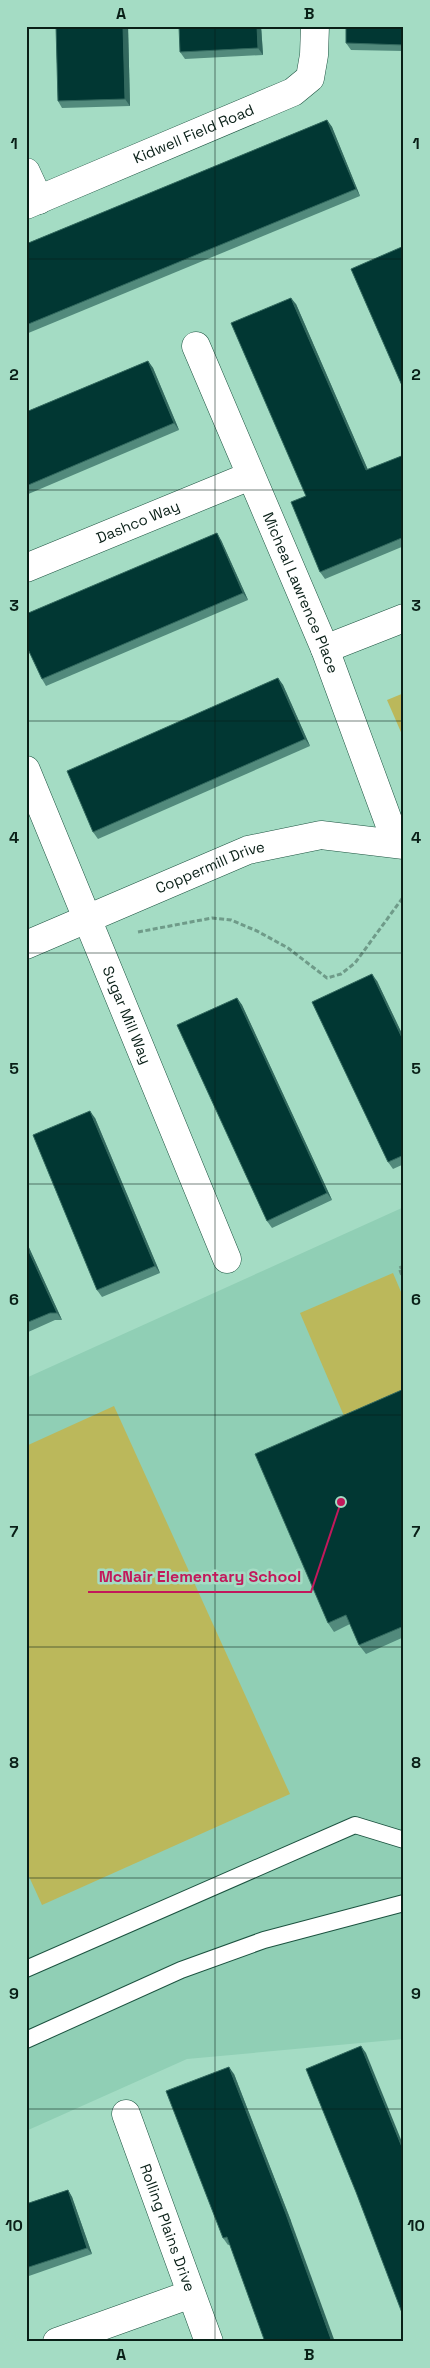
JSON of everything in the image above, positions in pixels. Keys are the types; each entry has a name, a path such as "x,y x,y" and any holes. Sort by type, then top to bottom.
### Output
{"street":[{"name":"Kidwell Field Road","path":"32,203 293,92 310,78 314,55 315,26"},
{"path":"26,172 32,203"},
{"name":"Micheal Lawrence Place","path":"196,346 325,649 400,844"},
{"name":"Dashco Way","path":"26,568 250,476"},
{"path":"325,649 404,618"},
{"name":"Sugar Mill Way","path":"26,770 227,1259"},
{"name":"Coppermill Drive","path":"26,945 248,850 321,835 400,844"},
{"name":"Rolling Plains Drive","path":"126,2114 209,2342"},
{"path":"57,2342 191,2294"}],"lane":[{"path":"26,1969 355,1825 404,1840"},
{"path":"26,2040 181,1970 264,1940 404,1903"}],"path":[{"path":"98,947 122,935 212,918 231,920 257,931 288,948 327,978 341,974 355,963 404,896"},
{"path":"404,1266 398,1268 404,1280"}],"shaded area":[{"path":"404,693 404,739 387,700"},
{"path":"404,1207 404,2039 187,2059 26,2131 26,1378"},
{"path":"393,1273 404,1299 404,1391 344,1416 300,1313"},
{"path":"114,1406 290,1794 42,1905 26,1870 26,1446"}],"building":[{"path":"56,26 123,26 125,99 58,101"},
{"path":"179,26 257,26 258,48 180,52"},
{"path":"346,26 404,26 404,45 346,43"},
{"path":"327,120 356,189 26,325 26,244"},
{"path":"404,246 404,390 351,269"},
{"path":"291,298 366,470 404,455 404,537 320,572 291,502 306,496 231,323"},
{"path":"148,361 174,423 26,486 26,412"},
{"path":"217,533 243,593 42,679 26,645 26,614"},
{"path":"278,678 305,739 93,832 67,771"},
{"path":"372,974 404,1042 404,1155 388,1162 312,1002"},
{"path":"237,998 327,1193 267,1221 177,1025"},
{"path":"90,1111 155,1266 97,1290 33,1135"},
{"path":"26,1245 57,1313 50,1313 26,1323"},
{"path":"404,1389 404,1626 359,1645 346,1615 328,1623 255,1454"},
{"path":"361,2046 404,2152 404,2318 306,2069"},
{"path":"229,2067 286,2214 332,2342 265,2342 227,2237 223,2238 166,2091"},
{"path":"68,2190 87,2248 26,2268 26,2204"}],"place":[{"name":"McNair Elementary School","path":"341,1502"}]}
